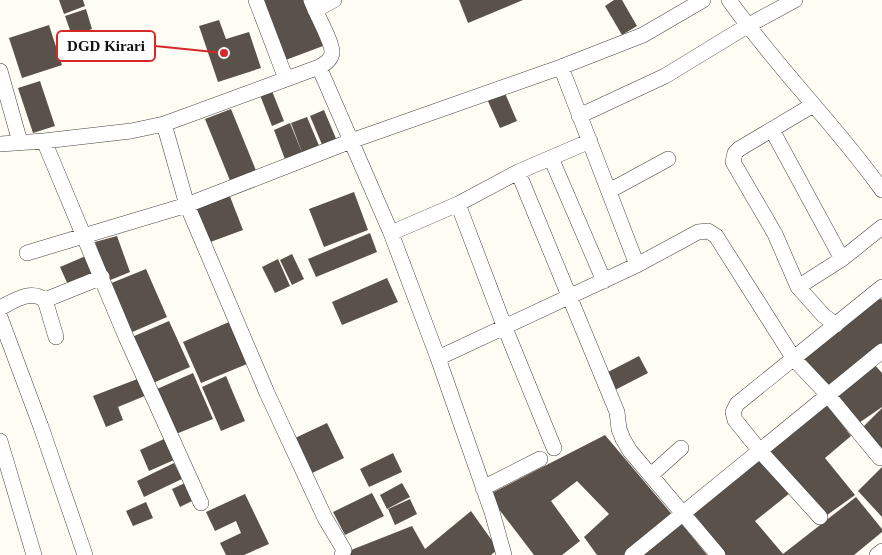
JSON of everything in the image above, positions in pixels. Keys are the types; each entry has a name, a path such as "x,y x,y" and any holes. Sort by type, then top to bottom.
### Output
{"street":[{"path":"256,0 286,79"},
{"path":"0,144 131,131 164,124 326,64 332,55 332,47 313,5 334,0"},
{"path":"27,253 187,205 351,141 561,66 643,35 703,0"},
{"path":"729,0 747,26 863,162 882,190"},
{"path":"579,116 666,76 747,26 795,0"},
{"path":"561,66 637,265"},
{"path":"319,67 391,233 438,358 504,555"},
{"path":"0,70 20,142"},
{"path":"813,105 739,149 735,152 732,162 775,234 798,287 823,316 836,325"},
{"path":"164,124 187,205 267,393 325,518 344,550 342,555"},
{"path":"772,130 842,259"},
{"path":"44,141 126,337 201,503"},
{"path":"391,233 458,204 518,172 590,141"},
{"path":"551,158 604,281"},
{"path":"609,191 668,159"},
{"path":"518,172 617,412 623,439 630,451 718,555"},
{"path":"458,204 505,328 554,448"},
{"path":"798,287 842,259 882,227"},
{"path":"438,358 604,281 698,232 708,231 716,236 794,359 828,395 880,458"},
{"path":"0,308 22,296 32,294 45,300 102,277"},
{"path":"820,517 760,451 735,420 733,412 737,404 882,287"},
{"path":"45,300 56,337"},
{"path":"0,317 85,555"},
{"path":"632,555 882,351"},
{"path":"0,441 34,555"},
{"path":"651,476 681,448"},
{"path":"483,488 540,459"},
{"path":"877,555 882,550"}],"building":[{"path":"59,0 83,0 85,6 64,14"},
{"path":"259,0 305,0 323,46 283,61"},
{"path":"459,0 523,0 468,23"},
{"path":"614,0 622,0 637,26 622,35 605,6"},
{"path":"86,9 92,29 72,36 65,16"},
{"path":"219,20 226,39 249,32 261,68 218,82 199,26"},
{"path":"49,25 62,65 22,78 9,38"},
{"path":"40,81 55,126 33,133 18,88"},
{"path":"272,91 284,121 272,126 260,95"},
{"path":"504,91 517,121 500,128 487,99"},
{"path":"231,109 257,173 231,183 205,119"},
{"path":"324,110 337,141 323,147 310,116"},
{"path":"307,117 320,148 303,155 291,123"},
{"path":"290,123 303,155 286,162 274,130"},
{"path":"354,192 368,230 324,247 309,209"},
{"path":"229,194 243,230 205,244 192,208"},
{"path":"370,233 377,252 316,277 308,259"},
{"path":"117,236 130,272 108,281 95,242"},
{"path":"292,254 304,279 292,285 280,260"},
{"path":"88,255 96,275 69,287 60,267"},
{"path":"278,259 290,286 275,293 262,267"},
{"path":"146,269 167,317 130,333 109,284"},
{"path":"387,278 398,302 342,325 332,302"},
{"path":"878,296 882,300 882,344 829,390 802,359"},
{"path":"169,321 190,367 153,383 132,337"},
{"path":"229,322 247,364 201,383 183,342"},
{"path":"639,356 648,373 615,390 606,373"},
{"path":"873,363 882,373 882,407 856,425 831,397"},
{"path":"193,373 213,419 176,434 157,389"},
{"path":"226,376 245,421 221,431 202,387"},
{"path":"140,378 147,395 118,407 123,420 106,427 93,396"},
{"path":"825,402 851,436 825,458 855,495 823,518 764,452"},
{"path":"882,408 882,457 861,429"},
{"path":"327,423 344,458 310,474 293,439"},
{"path":"605,435 675,518 630,555 597,555 584,537 609,514 577,481 551,501 580,541 562,555 534,555 488,495"},
{"path":"164,439 174,460 149,471 140,450"},
{"path":"393,453 402,472 369,487 360,469"},
{"path":"757,456 790,493 755,521 783,554 856,497 882,529 882,532 854,555 722,555 687,515"},
{"path":"174,463 182,479 144,497 137,481"},
{"path":"882,467 882,517 858,491"},
{"path":"185,483 194,500 180,507 172,489"},
{"path":"402,483 410,497 387,509 380,495"},
{"path":"372,493 384,516 345,535 333,512"},
{"path":"245,494 269,544 244,555 226,555 220,543 241,533 236,521 215,531 206,512"},
{"path":"410,499 417,514 395,525 388,509"},
{"path":"146,502 153,518 133,526 126,511"},
{"path":"471,511 498,549 491,555 346,555 346,552 412,526 425,549"},
{"path":"681,523 707,555 642,555"}],"place":[{"name":"DGD Kirari","path":"224,53"}]}
